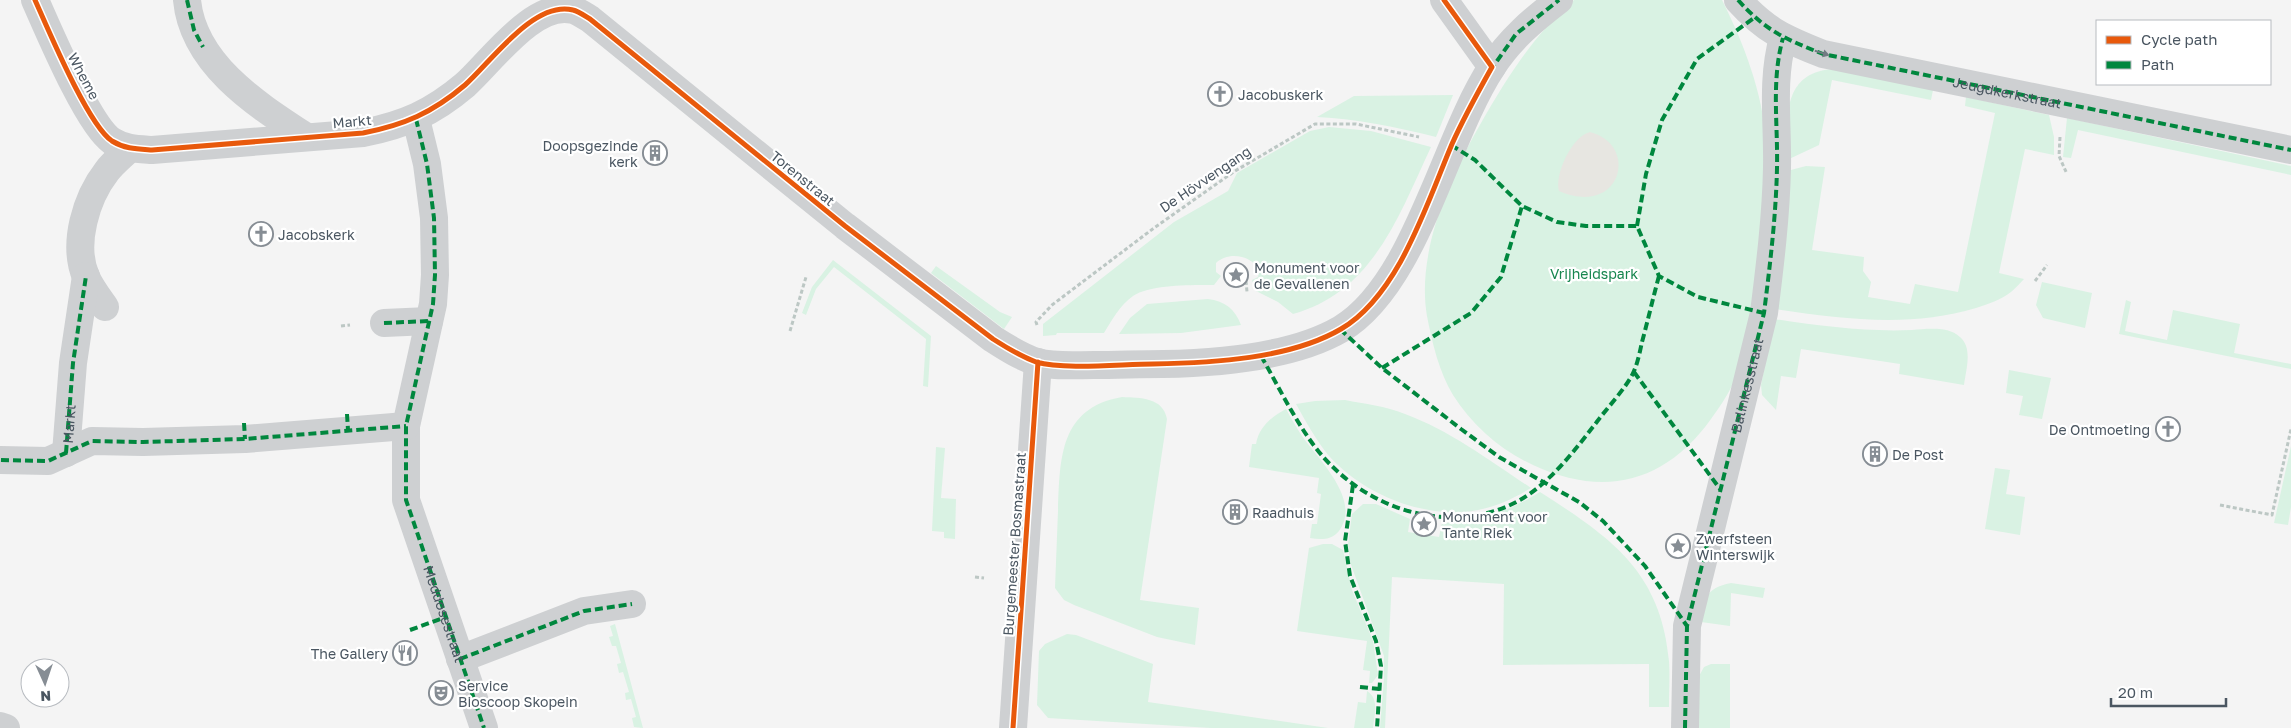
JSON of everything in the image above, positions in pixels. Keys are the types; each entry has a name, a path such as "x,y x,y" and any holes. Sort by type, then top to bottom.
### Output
{"street":[{"name":"Wheme","path":"35,0 63,61 95,122 110,140 129,149"},
{"path":"187,0 194,30 203,47 224,73 249,98 305,136"},
{"path":"1444,0 1492,67"},
{"name":"Torenstraat","path":"557,5 573,10 590,19 845,226 993,339 1016,354 1038,362 1064,365 1217,361 1261,356 1307,343 1340,329 1360,316 1381,291 1404,255 1451,145 1492,67 1516,34 1559,0"},
{"name":"Jeugdkerkstraat","path":"1738,0 1754,18 1783,38 1823,54 2291,150"},
{"name":"Markt","path":"105,307 86,276 82,260 82,237 85,215 92,193 107,171 129,149 152,150 305,136 363,133 393,128 416,119 464,86 521,28 557,5"},
{"name":"Balinkesstraat","path":"1685,728 1686,626 1748,384 1764,313 1770,263 1777,168 1775,79 1783,38"},
{"path":"406,426 433,304 435,275 434,218 427,164 416,119"},
{"name":"Markt","path":"66,453 73,363 86,276"},
{"path":"384,323 429,321"},
{"name":"Burgemeester Bosmastraat","path":"1013,728 1038,362"},
{"name":"Markt","path":"0,465 48,461 92,441 347,422 406,426"},
{"name":"Meddosestraat","path":"406,426 406,500 484,728"},
{"path":"460,658 584,611 632,604"},
{"path":"0,726 6,728"}],"path":[{"path":"2035,281 2047,265"},
{"path":"790,331 806,278"},
{"path":"1246,281 1247,292"},
{"path":"2220,505 2272,515 2291,429"},
{"path":"975,577 984,578"}],"green space":[{"name":"Vrijheidspark","path":"1574,0 1722,0 1745,51 1757,87 1766,142 1763,246 1759,283 1733,384 1711,419 1693,441 1674,458 1653,470 1631,478 1608,482 1584,481 1559,475 1533,465 1509,452 1478,426 1453,395 1444,377 1431,336 1425,292 1426,266 1438,216 1447,191 1469,144 1522,57 1546,28"},
{"path":"1832,69 1933,90 1931,100 1832,80 1819,145 1787,160 1788,115 1790,101 1795,89 1803,80 1815,73"},
{"path":"1453,95 1436,137 1376,124 1317,117 1354,96"},
{"path":"1966,97 2049,115 2054,137 2054,155 2025,149 1999,273 2024,279 2011,292 1994,302 1951,314 1926,318 1876,320 1825,316 1775,309 1787,171 1806,166 1825,167 1812,250 1864,257 1863,271 1871,282 1868,297 1910,304 1915,284 1958,292 1995,113 1965,106"},
{"path":"2067,118 2291,166 2291,175 2078,130 2071,158 2063,157"},
{"path":"1329,127 1371,131 1431,147 1407,199 1380,248 1344,288 1321,303 1293,314 1278,302 1256,291 1252,280 1258,277 1259,270 1256,265 1245,258 1233,256 1221,259 1216,263 1216,272 1221,276 1214,285 1161,287 1133,296 1124,304 1104,333 1057,333 1056,335 1043,336 1043,324 1174,222 1228,191 1237,173 1310,131"},
{"path":"833,260 931,336 928,387 923,386 926,339 834,267 816,289 806,315 802,313 812,287"},
{"path":"936,266 1000,312 1012,317 1004,329 931,273"},
{"path":"2042,282 2092,293 2085,328 2043,318 2036,305"},
{"path":"1208,299 1229,307 1236,314 1241,325 1181,333 1119,334 1130,318 1147,304"},
{"path":"2126,300 2131,302 2125,331 2167,340 2173,310 2240,324 2234,353 2291,364 2291,369 2119,334"},
{"path":"1774,319 1860,329 1937,329 1950,331 1960,337 1968,353 1964,385 1899,374 1900,364 1801,349 1796,378 1781,376 1776,410 1762,395 1761,385"},
{"path":"2009,370 2051,378 2042,419 2019,415 2023,396 2006,393"},
{"path":"1122,397 1150,400 1161,406 1167,419 1140,600 1199,608 1195,645 1157,637 1074,605 1064,600 1055,588 1060,473 1067,439 1075,424 1086,412 1101,403"},
{"path":"1345,400 1390,409 1422,421 1470,447 1531,488 1492,506 1478,510 1458,512 1417,508 1378,493 1343,470 1329,456 1315,437 1296,404"},
{"path":"1286,409 1302,436 1327,468 1342,493 1345,519 1339,531 1330,538 1310,538 1312,524 1317,524 1321,494 1317,493 1319,478 1249,467 1252,444 1256,444 1260,432 1266,423"},
{"path":"2291,446 2291,507 2288,525 2274,523"},
{"path":"936,447 945,448 941,498 956,499 955,539 944,538 944,532 932,531"},
{"path":"1995,468 2010,470 2006,494 2025,497 2020,535 1985,529"},
{"path":"1540,492 1589,525 1609,542 1628,560 1643,580 1655,603 1664,630 1669,661 1669,707 1649,707 1649,664 1503,665 1504,584 1392,577 1385,728 1380,728 1384,656 1350,562 1348,544 1352,514 1363,504 1376,504 1410,519 1408,532 1439,537 1442,523 1469,521 1493,515 1517,505"},
{"path":"1323,544 1332,544 1343,550 1352,590 1373,641 1378,675 1372,683 1369,683 1370,671 1363,670 1367,641 1297,631 1309,548"},
{"path":"1731,583 1765,588 1763,598 1731,593 1730,626 1701,622 1707,596 1716,588"},
{"path":"615,624 643,728 634,727 632,718 636,717 631,699 626,700 625,693 629,692 623,672 619,673 617,664 621,663 616,646 612,646 609,637 613,636 610,626"},
{"path":"1067,634 1076,635 1153,664 1148,702 1328,728 1211,728 1048,718 1037,705 1039,651 1045,644"},
{"path":"1711,664 1730,664 1730,728 1698,728 1698,678 1704,667"},
{"path":"1367,691 1374,698 1375,703 1373,728 1354,728 1358,702 1366,703"}],"sand":[{"path":"1590,132 1606,139 1615,150 1619,164 1616,177 1609,188 1597,195 1580,197 1559,191 1559,176 1566,157 1577,141 1583,135"}],"marked path":[{"path":"187,0 194,30 203,47"},
{"path":"1490,71 1516,34 1559,0"},
{"path":"1738,0 1767,27 1798,44 1823,54 2291,150"},
{"path":"1637,226 1646,174 1662,120 1697,59 1754,18"},
{"path":"1685,728 1687,626 1764,313 1777,168 1777,70 1783,38"},
{"path":"416,119 427,164 434,218 435,275 433,304 406,426 406,500 484,728"},
{"path":"1451,145 1475,160 1522,206 1557,222 1586,226 1637,226 1659,276 1698,297 1764,313"},
{"path":"1382,368 1471,313 1501,277 1522,206"},
{"path":"66,453 73,363 86,276"},
{"path":"1261,356 1294,416 1313,445 1335,469 1354,485 1376,498 1399,508 1423,514 1448,517 1473,516 1497,510 1520,500 1542,485 1571,455 1622,390 1637,364 1659,276"},
{"path":"384,323 429,321"},
{"path":"1340,329 1382,368 1499,457 1579,502 1603,521 1645,566 1687,626"},
{"path":"1634,372 1720,489"},
{"path":"347,414 348,430"},
{"path":"244,423 245,439"},
{"path":"1,460 48,461 92,441 143,442 245,439 406,426"},
{"path":"1353,485 1345,541 1350,576 1376,641 1381,666 1377,728"},
{"path":"460,659 584,611 632,604"},
{"path":"410,630 446,617"},
{"path":"1360,687 1380,689"}],"cycle path":[{"path":"35,0 69,75 102,132 112,141 122,146 152,150 363,133 405,122 453,95 476,75 514,35 529,23 543,14 558,9 573,10 590,19 845,226 993,339 1014,352 1036,362 1062,366 1200,362 1274,353 1321,339 1341,329 1361,314 1379,294 1409,246 1452,144 1492,67 1444,0"},
{"path":"1013,728 1038,362"}],"place":[{"name":"Jacobuskerk","path":"1220,94"},
{"name":"Doopsgezinde kerk","path":"655,153"},
{"name":"Jacobskerk","path":"261,234"},
{"name":"Monument voor de Gevallenen","path":"1236,275"},
{"name":"De Ontmoeting","path":"2168,429"},
{"name":"De Post","path":"1875,454"},
{"name":"Raadhuis","path":"1235,512"},
{"name":"Monument voor Tante Riek","path":"1424,524"},
{"name":"Zwerfsteen Winterswijk","path":"1678,546"},
{"name":"The Gallery","path":"405,653"},
{"name":"Service Bioscoop Skopein","path":"441,693"}]}
